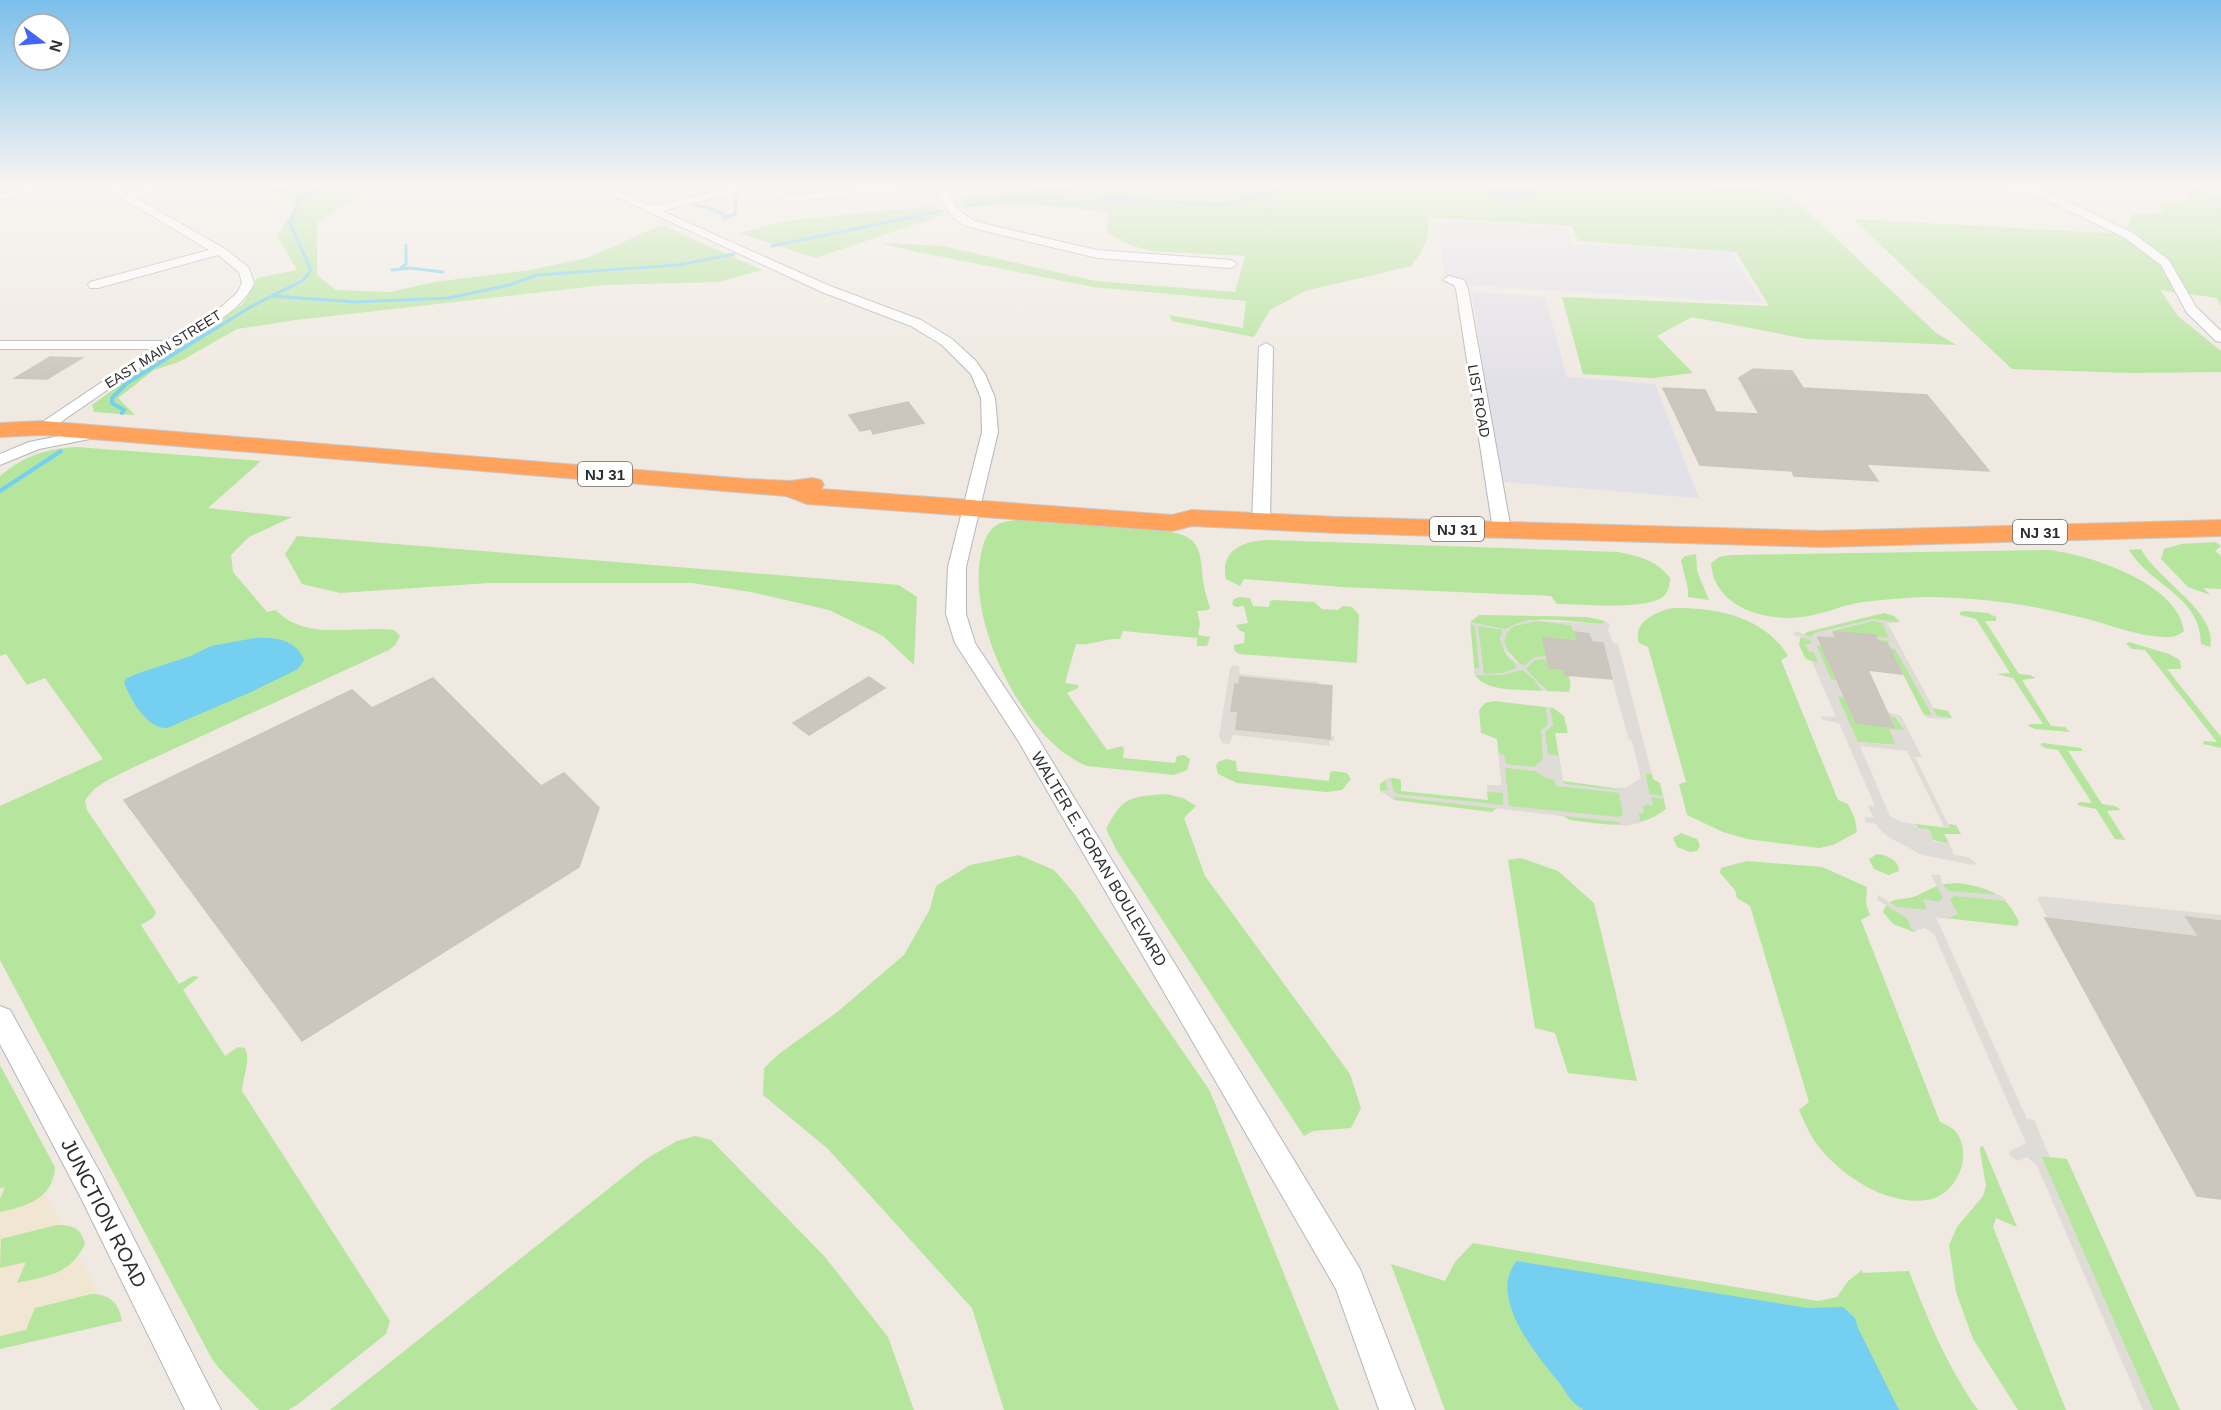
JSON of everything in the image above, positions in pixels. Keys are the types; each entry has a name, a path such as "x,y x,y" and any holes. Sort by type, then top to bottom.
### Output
{"highway":[{"name":"NJ 31","path":"0,420 21,421 43,428"},
{"name":"NJ 31","path":"0,430 43,428 101,432 791,489 807,496 972,503 1172,523 1192,518 1821,539 2221,528"}],"street":[{"path":"94,285 215,251"},
{"name":"EAST MAIN STREET","path":"43,428 166,345 226,310 243,295 249,279 245,271 219,251"},
{"name":"WALTER E. FORAN BOULEVARD","path":"745,251 826,289 900,317 947,342 970,363 984,386 990,404 990,432 957,567 956,614 965,643 1028,740 1349,1280 1397,1410"},
{"path":"1083,251 1097,254 1231,264"},
{"path":"2151,251 2171,268 2188,305 2221,338"},
{"name":"LIST ROAD","path":"1449,280 1460,283 1462,289 1502,530"},
{"path":"0,345 166,345"},
{"path":"1261,522 1266,347"},
{"path":"0,430 14,439 0,458"},
{"path":"0,458 35,445 101,432"},
{"name":"JUNCTION ROAD","path":"0,1018 91,1186 203,1410"}],"shaded area":[{"path":"1441,251 1731,252 1763,303 1446,284"},
{"path":"1472,292 1545,297 1567,377 1655,384 1699,498 1501,482"},
{"path":"1872,619 1900,622 1887,623 1937,716 1952,719 1928,718 1924,715 1932,715 1895,649 1889,648 1887,643 1891,641 1876,639 1875,637 1889,638 1882,623 1874,621 1833,631 1836,638 1819,637 1822,646 1817,646 1831,679 1837,680 1844,697 1838,697 1858,742 1896,745 1889,729 1904,730 1898,718 1890,716 1888,712 1901,716 1922,757 1915,757 1950,828 1944,827 1907,751 1860,746 1890,816 1902,822 1916,824 1917,828 1929,829 1934,842 1949,843 1954,855 1969,857 1976,864 1922,855 1890,838 1876,824 1866,822 1864,817 1874,818 1868,806 1875,806 1839,723 1823,720 1821,716 1836,717 1812,662 1818,663 1814,652 1809,652 1805,644 1811,644 1810,640 1793,635 1796,631 1811,637 1814,633"},
{"path":"1528,620 1601,624 1605,621 1610,624 1608,630 1613,643 1618,644 1652,774 1645,774 1649,794 1664,796 1665,799 1651,797 1653,806 1647,804 1643,807 1644,813 1639,813 1640,823 1624,826 1618,822 1395,797 1394,800 1380,791 1388,790 1385,780 1391,778 1393,790 1398,794 1503,805 1503,793 1487,792 1487,785 1502,785 1498,753 1504,755 1506,764 1534,767 1543,759 1541,730 1548,725 1546,707 1550,708 1553,725 1545,732 1548,754 1559,756 1563,782 1618,790 1618,787 1625,788 1641,778 1612,679 1589,634 1575,632 1571,625 1540,621 1514,626 1507,632 1504,642 1511,657 1519,664 1525,665 1534,657 1547,656 1547,659 1535,660 1526,669 1547,691 1542,691 1534,679 1523,670 1501,675 1475,675 1475,673 1480,673 1475,672 1474,668 1479,668 1475,625 1470,625 1470,622 1505,629","holes":["1478,626 1503,630 1500,638 1502,645 1517,668 1502,673 1484,674","1505,768 1535,771 1555,781 1556,786 1619,793 1623,815 1618,817 1509,806"]},
{"path":"1233,665 1239,666 1240,674 1318,682 1318,685 1241,677 1239,685 1234,685 1231,710 1330,739 1331,735 1334,736 1334,741 1329,741 1330,746 1233,735 1229,744 1222,743 1219,736 1230,669"},
{"path":"1931,875 1940,875 1942,884 1949,891 2000,895 2007,901 1954,896 1950,900 1958,914 1949,918 1936,917 2027,1119 2034,1120 2050,1157 2041,1156 2153,1410 2143,1410 2037,1166 2027,1157 2018,1161 2009,1155 2010,1151 2026,1143 1934,934 1925,928 1915,931 1911,928 1907,918 1877,900 1878,895 1897,907 1927,910 1923,899 1939,902 1943,898"},
{"path":"2039,896 2221,915 2221,921 2187,918 2199,937 2048,919 2038,900"},
{"path":"0,1108 113,1322 0,1349"}],"green space":[{"path":"286,251 317,251 317,275 336,290 390,292 434,282 530,270 587,258 603,251 719,251 762,270 718,282 604,285 296,320 237,329 179,362 154,370 118,398 135,415 94,412 92,405 141,369 243,304 257,278 297,270"},
{"path":"793,251 837,251 815,258"},
{"path":"912,251 964,251 1095,281 1235,292 1245,256 1150,251 1421,251 1411,266 1305,291 1270,310 1254,337 1172,321 1169,315 1243,328 1246,301 1093,287"},
{"path":"1719,251 1849,251 1936,333 1957,345 1807,339 1692,317 1657,336 1693,373 1652,378 1583,374 1562,297 1769,306 1736,252"},
{"path":"1887,251 2221,251 2221,307 2217,298 2160,290 2178,316 2221,351 2221,372 2131,373 2012,369"},
{"path":"76,447 261,461 208,508 292,517 249,537 231,555 233,572 267,612 276,610 288,620 302,626 332,630 394,630 400,636 389,650 130,769 99,786 85,801 87,810 156,912 153,918 141,925 179,984 193,976 199,977 183,990 225,1056 238,1047 245,1048 247,1063 242,1091 390,1321 386,1334 288,1410 259,1410 212,1359 0,960 0,806 103,759 45,678 27,685 6,654 0,656 0,476 18,463 35,455"},
{"path":"1016,520 1163,531 1184,536 1196,545 1201,559 1204,587 1210,608 1197,611 1200,623 1198,635 1210,637 1207,646 1197,646 1197,638 1123,631 1120,639 1076,644 1065,683 1078,685 1078,688 1067,693 1107,750 1122,746 1123,758 1175,763 1177,756 1184,755 1190,759 1187,770 1174,775 1087,766 1063,752 1041,731 1021,705 1004,675 991,644 982,612 979,581 981,554 991,529 1001,523"},
{"path":"297,536 899,585 917,597 914,665 883,636 829,610 751,592 692,583 489,583 340,593 302,584 285,554"},
{"path":"1267,540 1618,552 1640,557 1653,563 1665,572 1670,581 1667,592 1652,602 1611,606 1557,604 1551,596 1342,587 1244,579 1240,586 1226,579 1226,561 1235,549 1250,542"},
{"path":"2215,542 2221,546 2215,551 2221,556 2221,589 2204,588 2210,595 2188,587 2161,559 2164,549 2181,544"},
{"path":"2141,549 2160,573 2196,609 2210,634 2210,647 2201,644 2199,628 2193,614 2184,603 2138,562 2129,550"},
{"path":"2049,550 2087,558 2130,574 2166,599 2178,614 2184,631 2172,637 2152,636 2026,606 1935,597 1863,602 1801,617 1772,617 1743,608 1731,600 1714,578 1711,563 1719,557 1731,555"},
{"path":"1696,554 1697,571 1709,600 1688,597 1681,560 1685,556"},
{"path":"1250,598 1253,606 1269,607 1270,601 1274,600 1314,602 1322,609 1338,610 1343,606 1352,607 1359,615 1357,663 1239,654 1234,650 1234,645 1244,643 1245,633 1236,625 1248,623 1244,606 1235,607 1232,604 1234,599"},
{"path":"1672,608 1705,609 1737,617 1766,631 1778,642 1788,656 1781,660 1838,800 1848,804 1855,819 1857,832 1833,845 1819,848 1747,839 1723,832 1687,815 1679,784 1686,782 1648,647 1639,643 1638,636 1639,629 1647,619"},
{"path":"1960,612 1988,613 1996,617 1996,621 1985,621 2019,674 2036,678 2022,680 2051,726 2065,727 2070,732 2035,729 2028,726 2043,724 2013,678 1997,674 2010,673 1976,619 1960,615"},
{"path":"1884,613 1894,616 1900,622 1887,623 1933,708 1948,711 1952,718 1924,715 1887,643 1878,642 1874,635 1833,632 1818,637 1855,723 1895,727 1890,716 1895,716 1905,731 1897,745 1858,742 1819,664 1806,659 1799,645 1800,638 1807,632"},
{"path":"1479,615 1587,617 1605,621 1602,624 1562,620 1531,621 1518,623 1507,629 1500,638 1505,652 1534,679 1542,691 1515,690 1488,685 1475,675 1470,622"},
{"path":"1540,621 1571,625 1578,641 1543,638 1549,668 1564,669 1570,680 1569,692 1547,691 1516,660 1503,639 1506,631 1517,624"},
{"path":"2129,642 2169,654 2180,660 2181,669 2167,669 2221,737 2221,748 2203,744 2204,741 2217,742 2145,650 2132,649 2126,644"},
{"path":"1494,701 1553,708 1564,716 1568,733 1555,733 1563,781 1649,793 1645,773 1652,774 1653,779 1660,783 1666,809 1644,821 1620,825 1570,820 1563,816 1497,808 1492,812 1394,800 1380,790 1382,782 1395,778 1401,780 1401,791 1488,800 1487,792 1502,785 1497,739 1481,733 1479,710 1485,703"},
{"path":"2043,743 2081,748 2083,751 2068,751 2102,804 2115,806 2121,810 2107,811 2125,840 2115,839 2096,809 2077,805 2079,802 2092,803 2058,750 2045,748 2040,745"},
{"path":"1226,759 1236,761 1237,771 1329,781 1330,772 1334,771 1347,773 1351,779 1342,790 1326,792 1237,783 1218,774 1216,766 1218,762"},
{"path":"1166,794 1183,798 1196,806 1184,818 1205,876 1350,1074 1361,1108 1351,1128 1313,1131 1304,1136 1117,851 1106,829 1117,810 1129,800"},
{"path":"1916,824 1949,828 1949,824 1956,825 1961,834 1944,834 1949,843 1939,841 1925,835"},
{"path":"1681,833 1697,839 1700,846 1697,851 1690,852 1677,847 1673,838"},
{"path":"1877,854 1892,859 1899,871 1889,875 1874,869 1869,859"},
{"path":"1019,855 1054,870 1074,893 1210,1091 1339,1410 1004,1410 972,1308 828,1149 763,1095 764,1068 780,1053 836,1013 904,955 930,909 936,886 970,865"},
{"path":"1521,858 1558,871 1594,903 1637,1081 1568,1073 1555,1033 1535,1028 1508,860"},
{"path":"1747,861 1822,867 1867,887 1866,904 1870,915 1861,920 1940,1122 1954,1130 1961,1142 1963,1152 1959,1174 1954,1183 1937,1197 1912,1201 1881,1194 1840,1168 1819,1147 1810,1134 1799,1110 1809,1102 1750,906 1737,898 1735,890 1720,873 1721,868"},
{"path":"1958,883 1987,890 2002,898 2014,912 2019,922 2017,926 1935,917 1914,932 1893,924 1883,912 1886,906 1893,901 1913,897 1941,885"},
{"path":"0,1065 55,1167 53,1178 44,1194 29,1204 0,1212 0,1199 5,1187 0,1188"},
{"path":"695,1136 711,1140 825,1257 888,1337 914,1410 330,1410 646,1159 677,1141"},
{"path":"1983,1146 2017,1227 1996,1218 1993,1227 2066,1410 2018,1410 1973,1339 1956,1292 1949,1245 1957,1227 1983,1196 1986,1186 1980,1147"},
{"path":"2041,1156 2067,1159 2180,1410 2153,1410"},
{"path":"57,1225 76,1228 85,1244 65,1268 48,1276 17,1283 26,1262 0,1268 1,1239"},
{"path":"1473,1243 1818,1301 1837,1297 1848,1281 1862,1270 1863,1273 1909,1271 1939,1342 1978,1410 1445,1410 1391,1264 1445,1281 1455,1262"},
{"path":"98,1294 113,1301 119,1309 122,1321 0,1349 0,1336 26,1330 35,1308"}],"water":[{"path":"255,638 284,641 296,648 304,660 298,669 167,728 153,724 140,712 124,682 127,678 139,673 191,656 211,646"},
{"path":"1517,1261 1807,1308 1843,1307 1855,1318 1899,1410 1584,1410 1570,1399 1537,1355 1518,1323 1508,1290 1509,1275"}],"building":[{"path":"50,357 82,358 47,379 15,378"},
{"path":"1753,369 1792,371 1803,388 1927,395 1989,471 1866,464 1878,481 1794,476 1792,471 1700,465 1663,388 1705,390 1716,412 1759,414 1739,378"},
{"path":"908,402 924,423 873,434 871,429 860,431 849,415"},
{"path":"1575,632 1589,634 1592,642 1603,643 1612,679 1565,675 1564,669 1549,668 1543,638 1578,641"},
{"path":"1833,632 1875,635 1878,642 1887,643 1902,674 1868,670 1894,727 1856,723 1818,637 1836,638"},
{"path":"869,677 885,688 809,735 793,723"},
{"path":"1240,677 1332,686 1330,739 1236,729 1238,711 1231,711 1235,684 1239,685"},
{"path":"433,678 541,786 564,773 599,808 579,867 302,1041 124,800 352,690 372,708"},
{"path":"2186,917 2221,921 2221,1199 2197,1196 2045,918 2199,937"}],"waterway":[{"path":"272,296 302,281 311,271 302,251"},
{"path":"401,268 406,264 406,251"},
{"path":"272,296 355,302 449,298 509,285 537,275 678,265 734,254"},
{"path":"392,270 410,268 443,272"},
{"path":"215,329 272,296"},
{"path":"122,413 124,410 112,403 112,398 127,383 217,327"},
{"path":"0,491 61,451"}]}
